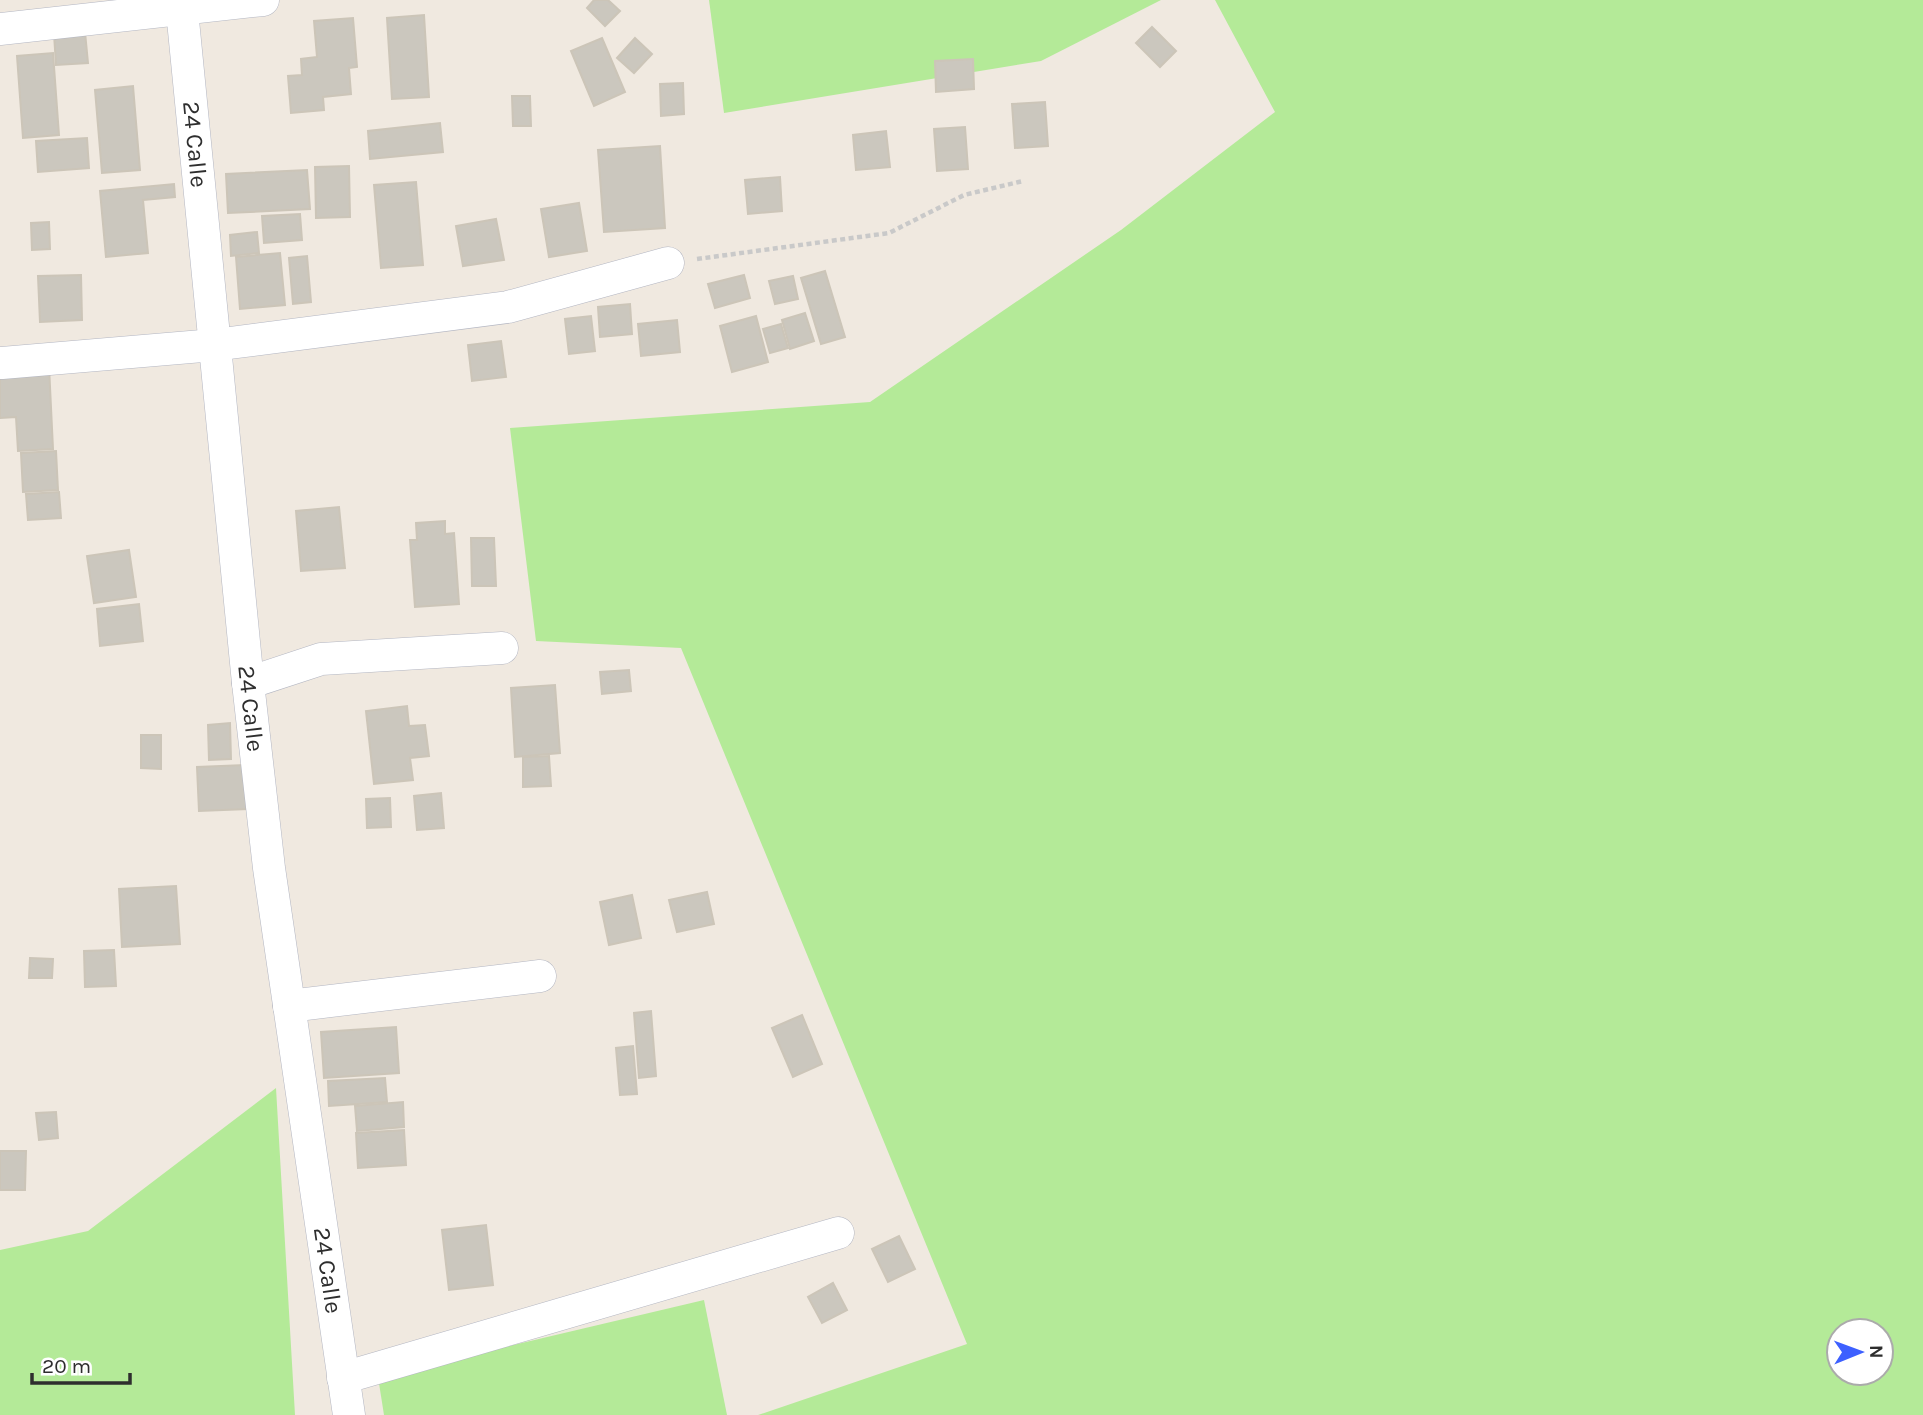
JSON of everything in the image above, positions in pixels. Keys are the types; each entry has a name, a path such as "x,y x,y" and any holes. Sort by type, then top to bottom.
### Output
{"street":[{"path":"0,29 182,4 263,0"},
{"name":"24 Calle","path":"182,4 248,684 269,869 349,1415"},
{"path":"2,363 214,345 508,307 668,263"},
{"path":"248,684 321,659 502,648"},
{"path":"289,1006 540,976"},
{"path":"343,1378 838,1233"}],"path":[{"path":"668,263 889,233 964,195 1023,181"}],"green space":[{"path":"709,0 1161,0 1041,61 724,113"},
{"path":"1215,0 1923,0 1923,1415 758,1415 967,1344 681,648 536,641 510,428 870,402 1121,230 1275,112"},
{"path":"276,1088 295,1415 0,1415 0,1250 88,1231"},
{"path":"704,1300 727,1415 384,1415 378,1377"}],"building":[{"path":"594,0 608,0 620,11 605,26 587,8"},
{"path":"424,15 429,97 392,99 387,18"},
{"path":"353,18 357,67 349,68 351,94 323,97 324,110 291,113 288,76 302,75 301,59 317,57 314,21"},
{"path":"1152,27 1176,51 1160,67 1136,43"},
{"path":"85,32 88,63 56,65 54,34"},
{"path":"602,38 625,92 594,106 571,51"},
{"path":"635,38 652,54 634,73 617,58"},
{"path":"53,53 59,135 23,138 17,56"},
{"path":"973,59 974,89 936,92 935,61"},
{"path":"683,83 684,114 661,116 660,84"},
{"path":"133,86 140,170 102,173 95,90"},
{"path":"512,96 530,96 531,126 513,126"},
{"path":"1045,102 1048,146 1015,148 1012,104"},
{"path":"440,123 443,152 370,159 368,131"},
{"path":"965,127 968,169 937,171 934,129"},
{"path":"886,131 890,167 856,170 853,135"},
{"path":"87,138 89,168 38,172 36,141"},
{"path":"660,146 665,228 604,232 598,150"},
{"path":"349,166 350,217 316,218 315,167"},
{"path":"307,170 310,209 228,213 226,174"},
{"path":"780,177 782,211 748,214 745,180"},
{"path":"416,182 423,265 381,268 374,185"},
{"path":"174,184 175,197 143,200 148,253 106,257 100,191"},
{"path":"579,203 587,251 549,257 541,209"},
{"path":"300,214 302,240 264,243 262,216"},
{"path":"496,219 504,260 463,266 456,226"},
{"path":"49,222 50,249 32,250 31,223"},
{"path":"257,232 259,253 231,256 230,235"},
{"path":"280,253 285,305 240,309 236,257"},
{"path":"307,256 311,302 293,304 289,258"},
{"path":"825,271 845,337 821,344 801,278"},
{"path":"81,275 82,320 40,322 38,276"},
{"path":"744,275 750,298 715,308 708,284"},
{"path":"793,276 798,299 775,304 769,281"},
{"path":"630,304 632,334 600,337 598,307"},
{"path":"805,313 814,341 790,349 782,320"},
{"path":"591,316 595,351 569,354 565,319"},
{"path":"756,316 768,362 732,372 720,326"},
{"path":"677,320 680,352 641,356 638,324"},
{"path":"781,324 788,348 770,353 763,329"},
{"path":"501,341 506,377 472,381 468,345"},
{"path":"49,366 53,449 18,451 16,417 0,418 0,369"},
{"path":"56,451 58,490 23,492 21,453"},
{"path":"59,492 61,518 28,520 26,494"},
{"path":"339,507 345,568 301,571 296,511"},
{"path":"445,521 445,534 454,533 459,604 415,607 410,540 417,540 416,523"},
{"path":"471,538 494,538 496,586 472,586"},
{"path":"129,550 136,597 94,603 87,556"},
{"path":"139,604 143,641 100,646 97,609"},
{"path":"629,670 631,691 602,694 600,672"},
{"path":"555,685 560,753 515,757 511,688"},
{"path":"407,706 409,726 425,725 429,756 410,758 413,780 374,784 366,711"},
{"path":"230,723 231,759 209,760 208,725"},
{"path":"141,735 161,735 161,769 141,768"},
{"path":"549,756 551,786 523,787 523,757"},
{"path":"245,765 248,809 199,811 197,767"},
{"path":"441,793 444,828 417,830 414,796"},
{"path":"390,798 391,827 367,828 366,799"},
{"path":"176,886 180,944 122,947 119,889"},
{"path":"707,892 714,924 677,932 669,900"},
{"path":"632,895 641,938 609,945 600,902"},
{"path":"114,950 116,986 85,987 84,951"},
{"path":"30,958 53,959 52,978 29,978"},
{"path":"651,1011 656,1076 639,1078 634,1013"},
{"path":"802,1015 822,1064 793,1077 772,1028"},
{"path":"396,1027 399,1073 324,1078 321,1032"},
{"path":"633,1046 637,1094 620,1095 616,1048"},
{"path":"385,1078 387,1102 329,1106 328,1081"},
{"path":"403,1102 404,1127 357,1131 355,1106"},
{"path":"56,1112 58,1138 39,1140 36,1113"},
{"path":"404,1130 406,1165 358,1168 356,1133"},
{"path":"0,1151 26,1151 25,1190 0,1190"},
{"path":"486,1225 493,1285 449,1290 442,1230"},
{"path":"899,1236 915,1269 888,1282 872,1249"},
{"path":"833,1283 847,1310 822,1323 808,1297"}]}
